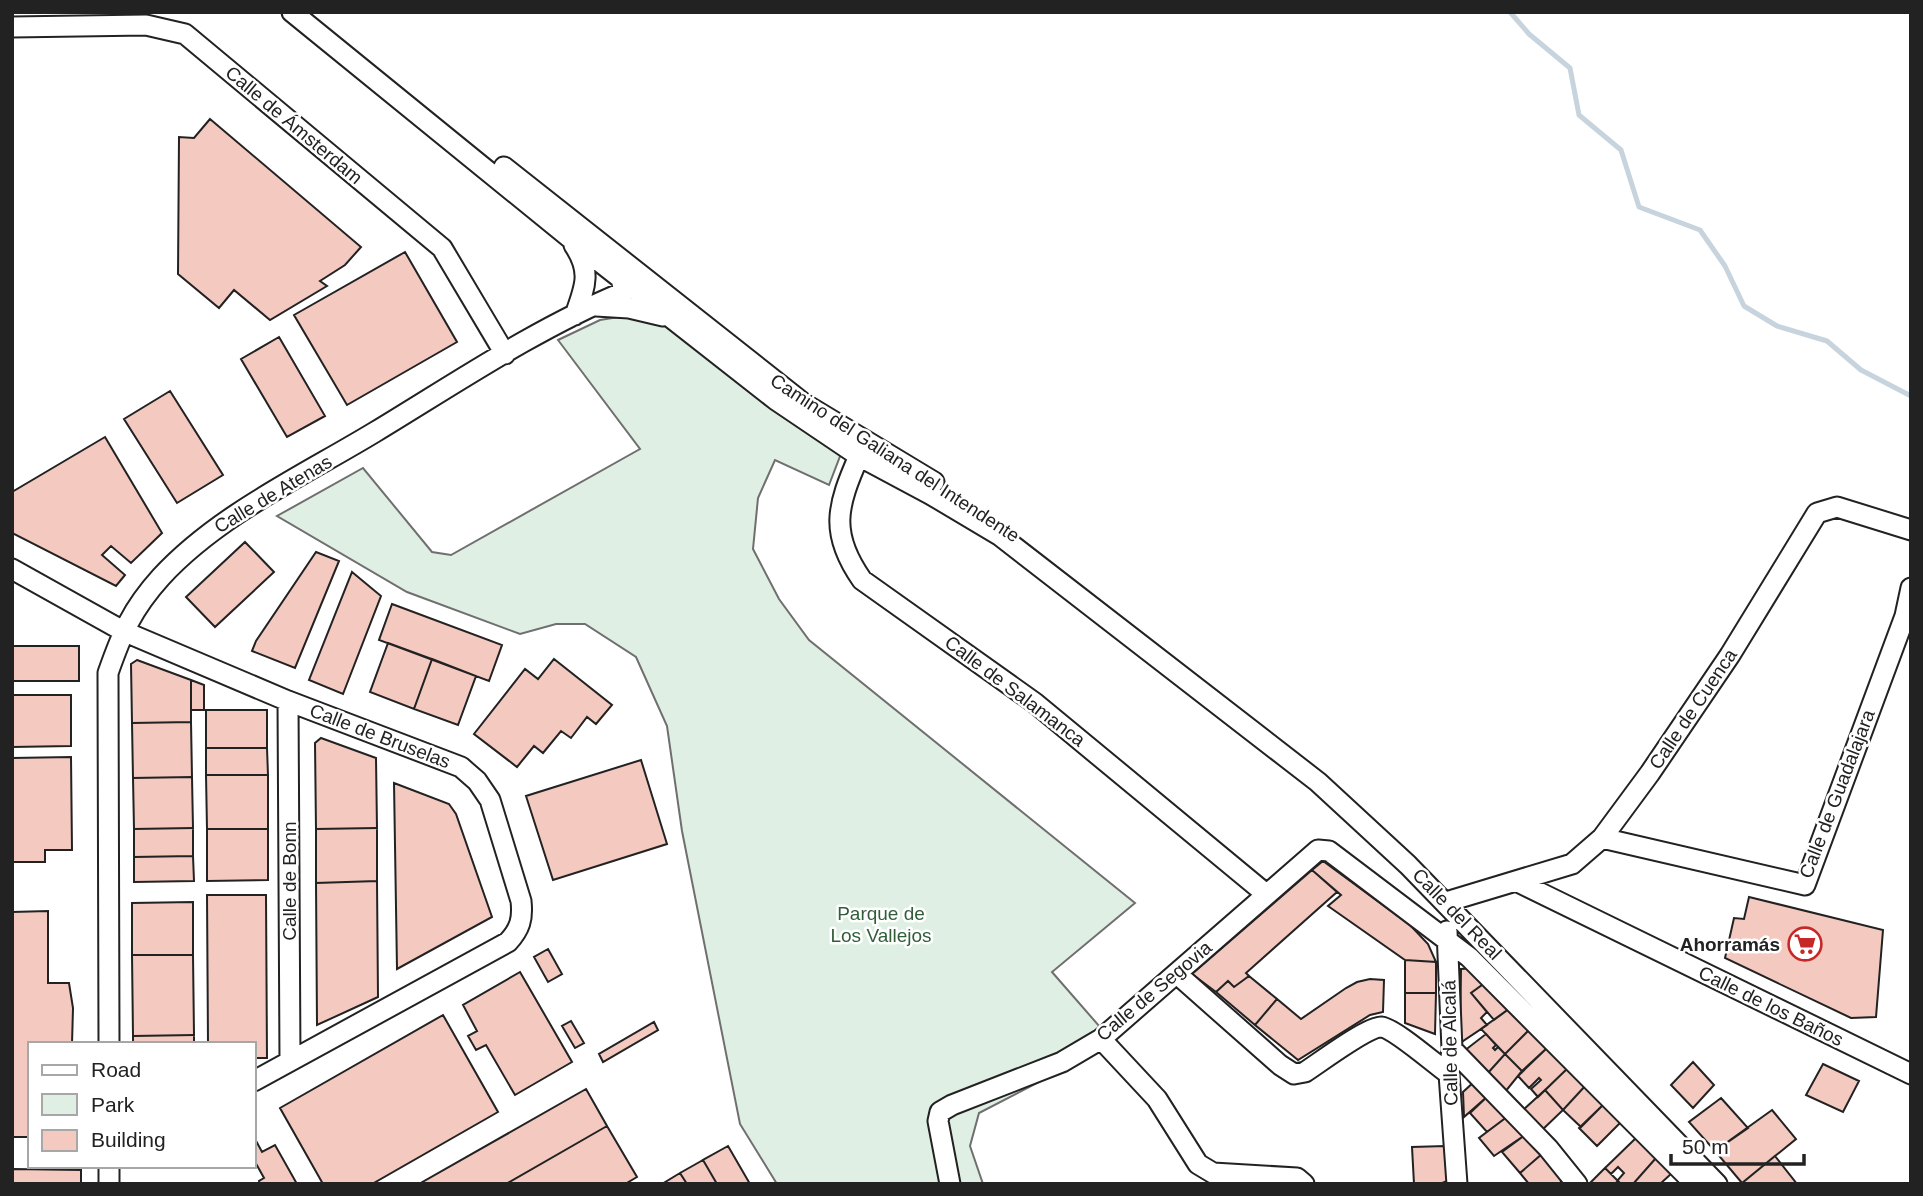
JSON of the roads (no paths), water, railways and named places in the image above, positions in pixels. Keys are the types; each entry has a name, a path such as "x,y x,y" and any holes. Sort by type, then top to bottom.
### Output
{"street":[{"name":"Camino del Galiana del Intendente","path":"292,12 622,280 776,400 859,456 999,535 1174,670"},
{"name":"Camino del Galiana del Intendente","path":"308,12 803,403 956,495 1005,528 1106,608 1174,670"},
{"name":"Calle de Ámsterdam","path":"12,27 146,25 185,34 442,248 505,355"},
{"path":"567,235 579,253 587,278 583,310 637,309 670,318"},
{"path":"597,240 603,254 618,268 622,280 638,284 769,387 803,403"},
{"name":"Calle de Atenas","path":"109,1042 108,673 123,631 136,608 162,577 213,529 583,310 614,282 622,280"},
{"name":"Calle de Salamanca","path":"859,456 843,492 840,538 848,561 862,580 1035,703 1266,894"},
{"name":"Calle de Cuenca","path":"1446,902 1572,864 1602,838 1730,655 1817,513 1837,506 1911,530"},
{"name":"Calle de Bruselas","path":"12,569 123,631 288,701 461,767 477,781 490,800 521,901 522,915 518,931 508,942 256,1080"},
{"name":"Calle de Guadalajara","path":"1602,838 1805,885 1905,616 1911,588"},
{"name":"Calle del Real","path":"1174,670 1318,782 1384,841 1717,1184"},
{"name":"Calle de Bonn","path":"288,701 290,1060"},
{"name":"Calle de Segovia","path":"950,1184 938,1121 940,1112 1062,1062 1101,1039 1318,850 1329,850 1447,939"},
{"name":"Calle de los Baños","path":"1518,882 1911,1074"},
{"name":"Calle de Alcalá","path":"1446,902 1452,1049 1449,1074 1457,1184"},
{"path":"1447,939 1523,1008 1651,1142 1695,1184"},
{"path":"1177,974 1280,1065 1294,1074 1306,1073 1367,1032 1380,1027 1393,1032 1449,1074"},
{"path":"1101,1039 1157,1099 1198,1164 1212,1178 1297,1178 1304,1184"},
{"path":"1452,1049 1548,1148 1577,1184"}],"waterway":[{"path":"1510,12 1529,34 1570,68 1579,115 1621,150 1639,207 1700,230 1725,266 1744,306 1777,326 1827,341 1861,370 1911,396"}],"place":[{"name":"Ahorramás","path":"1805,944"}],"park label":[{"name":"Parque de Los Vallejos","path":"881,924"}]}
